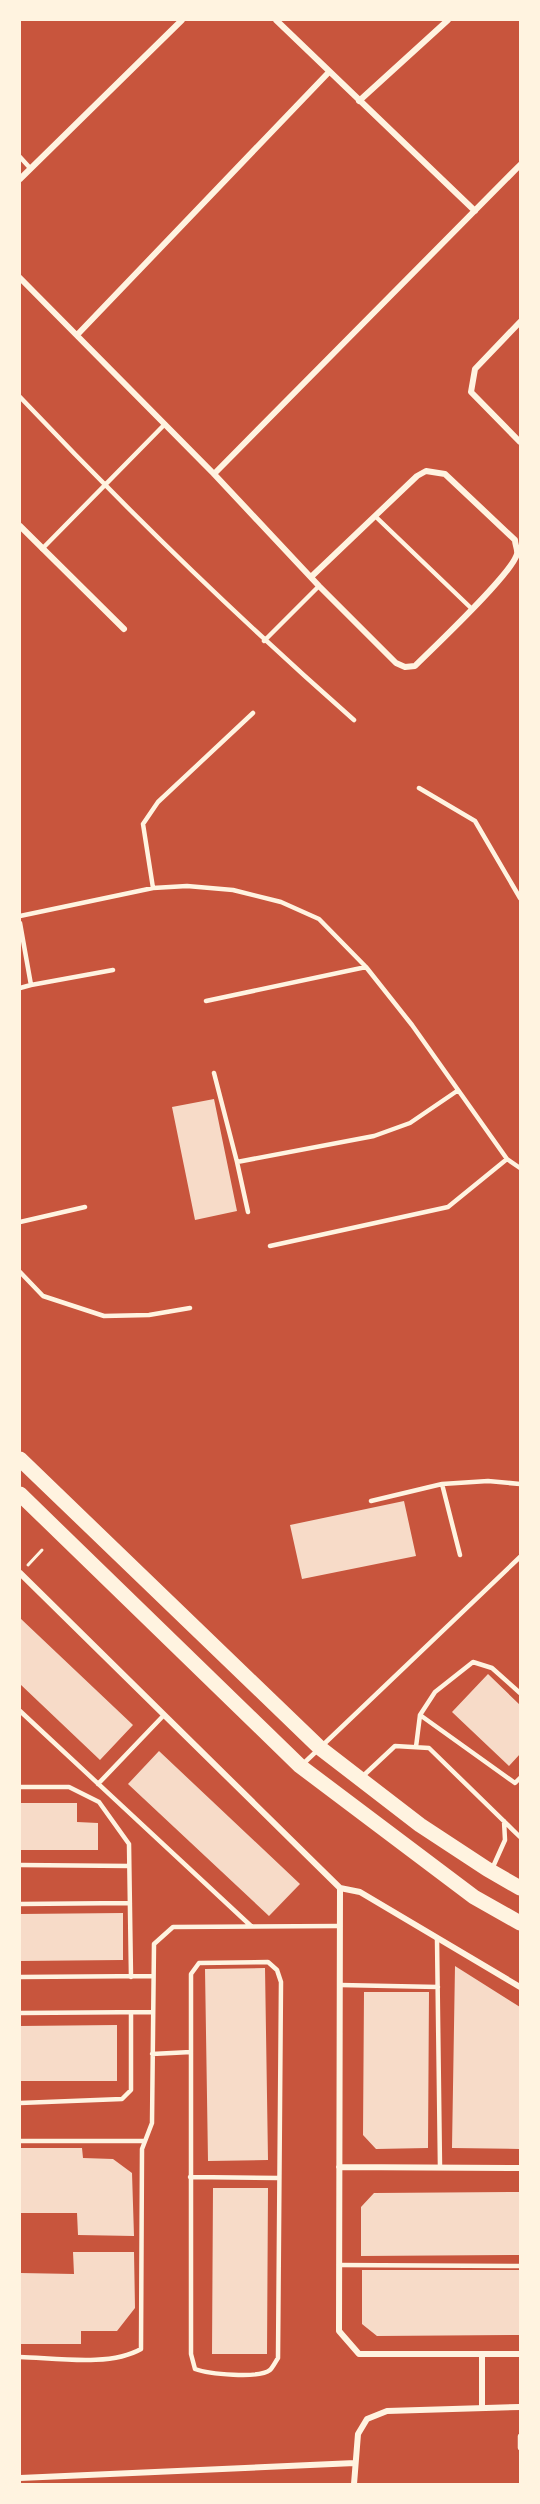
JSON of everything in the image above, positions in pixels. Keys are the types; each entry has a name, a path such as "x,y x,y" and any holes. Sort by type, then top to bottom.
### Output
{"main road":[{"path":"20,1459 320,1748 358,1780 420,1825 520,1888"},
{"path":"20,1494 300,1766 474,1897 520,1923"}],"street":[{"path":"20,179 182,20"},
{"path":"276,20 475,211"},
{"path":"359,101 448,20"},
{"path":"77,335 329,72"},
{"path":"214,474 520,165"},
{"path":"20,278 214,474 319,586 396,663 405,667 415,666 472,609 512,564 517,553 514,540 446,474 426,471 417,476 311,577"},
{"path":"520,322 475,369 471,392 520,442"},
{"path":"20,526 124,629"},
{"path":"20,1573 340,1888 360,1892 520,1987"},
{"path":"340,1888 339,2331 359,2354 520,2354"},
{"path":"339,2166 520,2168"},
{"path":"482,2354 482,2407"},
{"path":"354,2484 358,2434 368,2419 387,2411 520,2407"},
{"path":"20,2478 355,2463"}],"lane":[{"path":"20,157 30,168"},
{"path":"20,397 104,486 264,641 354,720"},
{"path":"42,549 165,424"},
{"path":"375,516 472,609"},
{"path":"264,641 319,586"},
{"path":"153,888 143,825 158,802 254,713"},
{"path":"419,788 475,821 520,898"},
{"path":"20,916 153,888 187,886 233,890 281,902 319,919 366,967 412,1025 507,1159 520,1168"},
{"path":"20,923 31,985"},
{"path":"206,1001 366,967"},
{"path":"20,988 113,970"},
{"path":"214,1072 248,1212"},
{"path":"237,1162 374,1136 410,1124 457,1091"},
{"path":"270,1246 448,1207 507,1159"},
{"path":"20,1222 85,1207"},
{"path":"20,1272 43,1296 104,1316 149,1315 190,1308"},
{"path":"371,1502 442,1484 488,1481 520,1484"},
{"path":"442,1484 460,1556"},
{"path":"300,1766 520,1557"},
{"path":"416,1747 420,1715 435,1692 473,1662 492,1668 520,1693"},
{"path":"20,1711 251,1926"},
{"path":"98,1784 164,1715"},
{"path":"420,1715 515,1783 520,1778"},
{"path":"358,1780 395,1746 429,1748 520,1837"},
{"path":"20,1786 69,1787 99,1802 129,1844 131,1977"},
{"path":"491,1871 505,1840 504,1821"},
{"path":"20,1865 129,1866"},
{"path":"20,1904 130,1903"},
{"path":"20,2357 110,2359 128,2356 141,2349 142,2149 152,2123 154,1944 173,1927 340,1926"},
{"path":"437,1939 440,2167"},
{"path":"268,1962 277,1970 281,1982 278,2358 270,2370 258,2374 237,2374 206,2373 195,2369 192,2354 190,2177 192,1974 199,1963 268,1962"},
{"path":"20,1977 153,1976"},
{"path":"340,1985 438,1987"},
{"path":"20,2013 153,2012"},
{"path":"20,2103 122,2099 131,2090 131,2013"},
{"path":"152,2054 190,2052"},
{"path":"20,2141 145,2141"},
{"path":"190,2177 279,2178"},
{"path":"339,2265 520,2266"},
{"path":"520,2436 520,2448"}],"path":[{"path":"20,1573 42,1550"}],"building":[{"path":"214,1099 237,1211 195,1220 172,1107"},
{"path":"404,1501 416,1556 302,1579 290,1525"},
{"path":"20,1618 133,1725 100,1760 20,1684"},
{"path":"488,1674 520,1705 520,1754 509,1766 452,1712"},
{"path":"159,1751 300,1884 269,1916 128,1784"},
{"path":"20,1803 77,1803 77,1822 98,1823 98,1850 20,1850"},
{"path":"123,1913 123,1960 20,1961 20,1914"},
{"path":"455,1966 520,2007 520,2149 452,2148"},
{"path":"265,1968 268,2160 208,2161 205,1969"},
{"path":"364,1992 429,1992 428,2148 376,2149 363,2135"},
{"path":"117,2025 117,2081 20,2081 20,2026"},
{"path":"20,2148 82,2148 83,2158 113,2159 132,2173 134,2236 78,2235 77,2213 20,2213"},
{"path":"213,2188 268,2188 267,2354 212,2354"},
{"path":"520,2192 520,2255 361,2256 361,2207 374,2193"},
{"path":"73,2252 134,2252 135,2308 117,2331 81,2331 81,2344 20,2344 20,2273 74,2274"},
{"path":"362,2270 520,2270 520,2335 377,2336 362,2324"}]}
